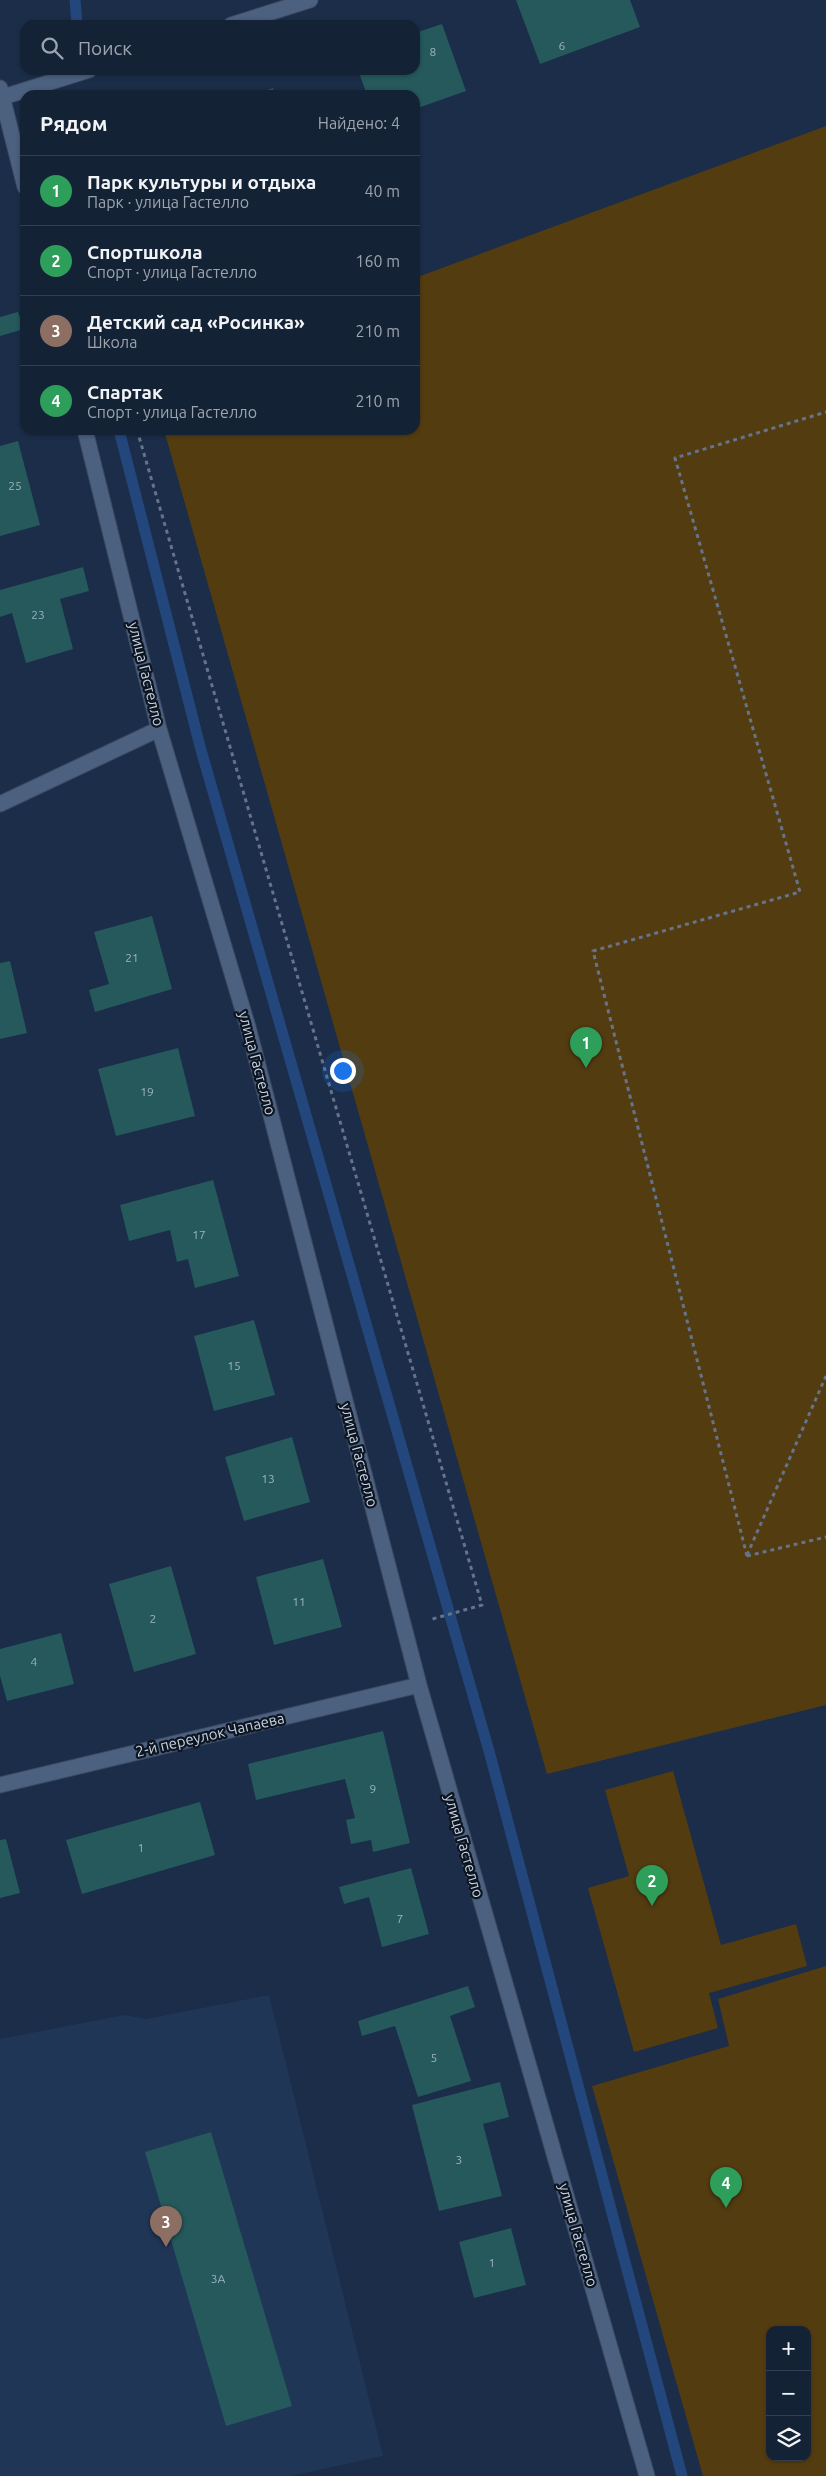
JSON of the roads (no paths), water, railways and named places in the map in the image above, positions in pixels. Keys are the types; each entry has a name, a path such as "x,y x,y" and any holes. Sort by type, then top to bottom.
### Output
{"street":[{"path":"247,20 310,0"},
{"path":"20,168 1,94 71,75"},
{"name":"улица Гастелло","path":"86,435 159,729 248,1027 419,1686 647,2476"},
{"path":"0,804 159,729"},
{"name":"2-й переулок Чапаева","path":"0,1785 419,1686"}],"waterway":[{"path":"75,0 77,20"},
{"path":"120,435 201,750 489,1751 682,2476"}],"place":[{"name":"Парк культуры и отдыха","path":"586,1068"},
{"name":"Спортшкола","path":"652,1906"},
{"name":"Спартак","path":"726,2208"},
{"name":"Детский сад «Росинка»","path":"166,2247"}]}
